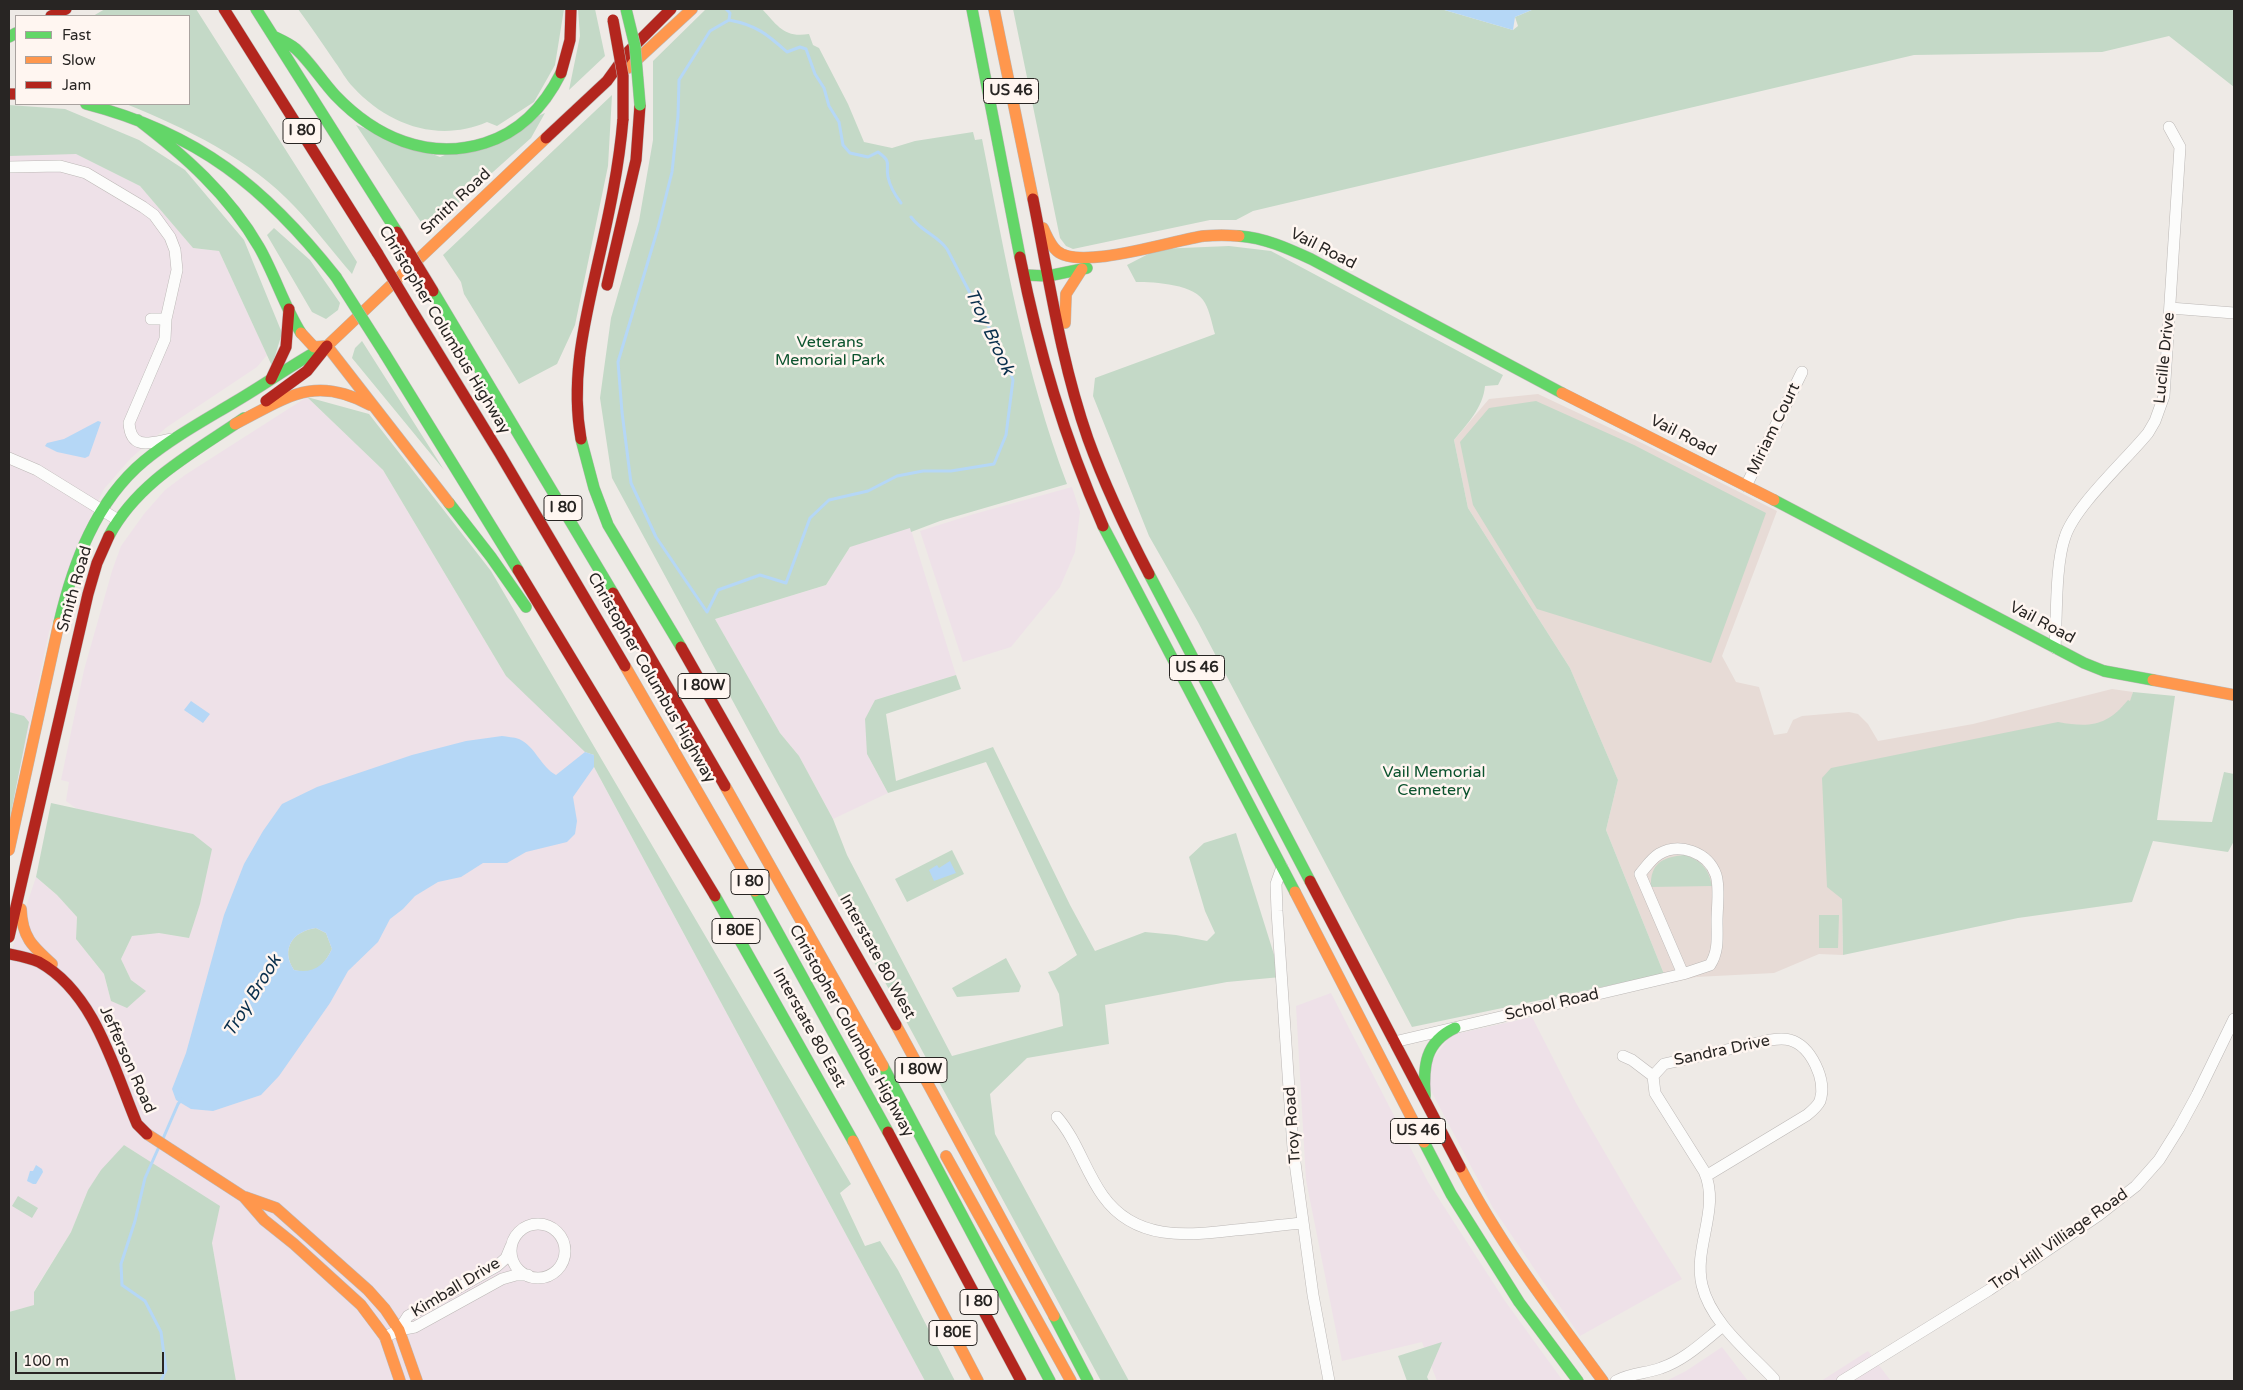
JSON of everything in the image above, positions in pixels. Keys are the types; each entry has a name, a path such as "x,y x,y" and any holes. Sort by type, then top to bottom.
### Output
{"main road":[{"path":"53,15 66,9"},
{"name":"Christopher Columbus Highway","path":"224,9 474,410 729,846 938,1223 1020,1381"},
{"name":"Christopher Columbus Highway","path":"256,9 433,291 687,718 872,1045 1050,1381"},
{"path":"273,36 294,47 329,89 371,128 402,143 418,148 452,150 469,148 498,138 526,120 549,95 564,66 572,34 571,9"},
{"path":"610,9 623,76 624,118 616,178 581,343 576,397 578,424 588,474 608,525 627,555"},
{"path":"604,298 631,182 638,140 640,104 637,65 626,9"},
{"name":"Smith Road","path":"9,937 57,718 88,596 102,551 118,520 130,504 164,472 235,424 307,371 327,346 607,81 628,52 670,9"},
{"name":"Smith Road","path":"607,81 635,64 692,9"},
{"name":"US 46","path":"972,9 1030,303 1060,418 1089,495 1110,542 1322,942 1432,1158 1470,1226 1519,1302 1578,1381"},
{"path":"984,9 1001,94 1027,173"},
{"name":"US 46","path":"994,9 1069,375 1088,438 1115,508 1478,1202 1516,1263 1555,1319 1603,1381"},
{"path":"89,105 138,120 186,156 221,191 261,251 303,338 310,345 318,348 327,346 491,557 573,677 598,699"},
{"name":"Interstate 80 East","path":"138,120 200,150 245,180 266,197 303,234 336,277 598,699 721,905 806,1055 978,1381"},
{"name":"Vail Road","path":"1035,213 1048,239 1058,252 1078,258 1114,255 1204,236 1247,236 1273,242 1299,252 1539,381 1746,486 2084,664 2104,671 2234,695"},
{"name":"Vail Road","path":"1025,275 1048,276 1082,269 1096,265 1114,255"},
{"path":"1069,375 1064,314 1065,300 1070,285 1082,269"},
{"path":"271,379 286,347 289,307"},
{"path":"594,339 588,375 590,427 599,469 617,518 627,555"},
{"name":"Smith Road","path":"9,850 57,630 78,557 102,511 132,473 174,439 271,379 298,360 327,346"},
{"path":"235,424 297,394 320,388 337,389 350,393 381,414"},
{"name":"Interstate 80 West","path":"627,555 780,818 858,957 1038,1285 1088,1381"},
{"path":"21,884 20,922 24,935 66,979 73,991"},
{"path":"1322,942 1354,988 1372,1022 1386,1041 1394,1042"},
{"name":"Jefferson Road","path":"9,954 39,962 73,991 93,1022 137,1124 150,1138 244,1196 276,1208 368,1290 385,1309 399,1330 416,1381"},
{"path":"1425,1100 1424,1072 1431,1050 1435,1041 1441,1035 1455,1028"},
{"path":"872,1045 902,1076"},
{"path":"940,1144 1071,1381"},
{"name":"Jefferson Road","path":"244,1196 264,1220 324,1270 375,1321 385,1337 400,1381"},
{"path":"938,1223 938,1247 972,1314"}],"street":[{"name":"Lucille Drive","path":"2055,648 2060,565 2065,536 2086,503 2142,441 2155,421 2164,396 2180,148 2169,127"},
{"path":"9,166 60,166 86,173 154,215 170,237 177,263 176,281 166,319 165,339 128,423 131,435 139,443 151,444 174,439"},
{"path":"2170,308 2234,313"},
{"path":"151,319 166,319"},
{"name":"Miriam Court","path":"1746,486 1802,372"},
{"path":"9,458 37,470 118,520"},
{"name":"School Road","path":"1394,1042 1683,974 1710,965 1716,955 1716,874 1702,856 1696,852 1682,849 1665,851 1657,855 1640,874 1683,974"},
{"name":"Troy Road","path":"1282,868 1276,884 1277,912 1293,1148 1313,1295 1330,1381"},
{"name":"Troy Hill Villiage Road","path":"1842,1381 1989,1290 2099,1215 2136,1186 2158,1160 2179,1128 2198,1095 2234,1019"},
{"name":"Sandra Drive","path":"1706,1176 1807,1115 1816,1107 1820,1100 1820,1086 1811,1058 1797,1043 1784,1038 1664,1064 1653,1076 1655,1093 1706,1176 1710,1197 1701,1278 1707,1297 1723,1326 1774,1379"},
{"path":"1624,1056 1653,1076"},
{"path":"1057,1117 1067,1128 1089,1174 1103,1197 1121,1214 1144,1227 1166,1234 1186,1235 1303,1222"},
{"name":"Kimball Drive","path":"385,1337 399,1330 415,1328 502,1279 516,1274 546,1276 561,1265 565,1249 559,1234 545,1225 528,1226 520,1230 506,1258 497,1266 408,1316 399,1330"},
{"name":"Kimball Drive","path":"512,1246 514,1264 528,1276"},
{"path":"1616,1381 1630,1374 1661,1368 1683,1358 1723,1326"}],"shaded area":[{"path":"20,154 76,154 140,186 193,248 219,251 267,355 257,367 167,427 131,458 104,489 72,561 49,632 9,823 9,156"},
{"path":"1538,394 1646,445 1777,511 1722,656 1736,682 1759,687 1774,735 1787,733 1793,720 1802,716 1849,712 1858,714 1868,724 1878,741 1973,724 2112,689 2133,692 2128,722 1842,899 1843,955 1819,954 1774,973 1696,977 1671,983 1664,974 1606,830 1618,780 1570,668 1468,508 1454,440 1489,399"},
{"path":"307,397 383,470 506,676 594,755 594,767 925,1381 236,1381 212,1243 213,1232 162,1170 124,1145 88,1190 71,1232 34,1291 35,1305 9,1312 9,958 36,877 57,895 77,917 76,939 104,974 111,1001 131,980 121,959 132,936 159,933 189,938 77,809 66,801 69,782 61,780 84,670 112,571 121,546 144,514 165,490 185,475"},
{"path":"1072,487 1080,512 1075,552 1060,587 1011,647 963,662 920,531"},
{"path":"908,520 956,675 875,700 867,754 888,793 833,819 799,756 780,733 715,619 826,585 857,536"},
{"path":"1331,993 1428,1182 1505,1301 1563,1381 1437,1381 1422,1342 1342,1361 1306,1180 1296,1006"},
{"path":"1532,1017 1576,1103 1636,1206 1682,1279 1580,1336 1493,1208 1429,1087 1431,1062 1451,1035"},
{"path":"1722,1347 1748,1381 1666,1381 1686,1371"},
{"path":"1868,1351 1891,1381 1821,1381"}],"green space":[{"path":"105,9 196,9 357,262 352,274 295,207 258,174 194,134 128,105 190,105 190,15 95,15"},
{"path":"298,9 564,9 555,65 534,102 497,126 487,122 469,128 450,131 415,127 382,111 367,100 348,81"},
{"path":"578,9 595,9 605,56 569,90 580,36"},
{"name":"Veterans Memorial Park","path":"706,9 762,9 777,25 787,32 800,35 809,34 813,45 819,48 848,104 864,142 892,148 915,141 973,132 975,140 982,139 1017,313 1039,400 1067,484 940,521 911,532 910,528 850,547 826,585 715,619 780,733 799,756 833,819 847,855 952,1056 1063,1026 1059,994 1048,972 1055,970 1077,955 986,762 888,793 867,754 865,719 875,700 956,675 961,689 886,714 896,781 993,747 1070,905 1095,951 1145,932 1207,941 1215,933 1205,911 1189,857 1204,843 1236,833 1281,977 1227,982 1105,1005 1109,1044 1027,1058 990,1094 995,1134 1129,1381 1101,1381 612,478 600,398 611,318 639,221 653,140 653,61"},
{"path":"1013,9 1441,9 1513,30 1518,26 1515,17 1534,9 2234,9 2234,87 2169,36 2102,52 1914,55 1253,211 1236,220 1210,220 1073,249 1066,246 1060,238"},
{"path":"612,95 608,166 575,325 557,364 519,384 464,294 461,282 443,255"},
{"path":"9,105 65,109 139,140 185,170 244,240 282,333 272,366 219,251 193,248 140,186 76,154 9,156"},
{"path":"545,113 531,138 427,231 356,125 440,157"},
{"path":"274,228 310,260 340,303 338,310 326,319 312,312 267,235"},
{"name":"Vail Memorial Cemetery","path":"1229,246 1271,251 1503,375 1498,385 1485,386 1478,409 1454,440 1468,508 1570,668 1618,780 1606,830 1664,974 1412,1027 1198,622 1149,536 1093,396 1095,378 1215,334 1208,310 1200,297 1193,292 1174,285 1136,282 1127,265 1158,249"},
{"path":"362,341 444,470 352,358 355,348"},
{"path":"307,397 369,414 491,571 851,1184 840,1193 865,1246 880,1241 898,1270 955,1381 925,1381 594,767 594,755 585,752 506,676 383,470"},
{"path":"1536,401 1634,445 1766,513 1711,663 1537,609 1473,505 1460,442 1489,408"},
{"path":"2133,692 2175,696 2157,820 2212,822 2224,772 2234,774 2234,841 2228,852 2153,841 2132,902 2018,918 1843,955 1842,899 1827,887 1822,778 1831,768 2058,722 2079,725 2097,723 2113,715 2128,700 2130,701"},
{"path":"9,712 24,716 29,722 9,823"},
{"path":"51,803 193,834 212,849 200,904 189,938 159,933 132,936 121,959 131,980 146,991 127,1008 111,1001 104,974 76,939 77,917 57,895 36,877"},
{"path":"952,850 964,874 907,902 895,879"},
{"path":"1684,855 1703,866 1709,875 1712,886 1651,887 1653,872 1659,863 1670,857"},
{"path":"1819,915 1839,915 1838,948 1819,948"},
{"path":"316,928 326,933 332,949 318,968 308,971 294,970 288,955 291,942 301,933"},
{"path":"1006,958 1021,986 1019,992 957,997 952,988"},
{"path":"124,1145 220,1206 212,1243 236,1381 9,1381 9,1312 34,1305 34,1292 71,1232 88,1190 101,1170"},
{"path":"18,1196 38,1208 32,1218 12,1206"},
{"path":"1442,1342 1427,1377 1429,1381 1407,1381 1398,1356"}],"water":[{"path":"1441,9 1534,9 1515,17 1513,30"},
{"path":"98,421 101,422 89,456 85,458 57,452 45,446 47,443 64,439"},
{"path":"191,701 210,714 203,723 184,710"},
{"path":"502,736 519,739 525,742 546,767 556,775 585,752 594,755 594,767 573,797 577,821 575,834 567,842 526,852 507,863 483,863 461,877 438,882 415,896 390,919 378,942 348,971 330,1003 279,1076 261,1095 213,1111 191,1109 176,1100 172,1089 186,1053 224,915 244,864 263,831 282,804 317,787 412,755 466,741","holes":["316,928 326,933 332,949 325,960 312,970 294,970 288,955 291,942 295,937"]},
{"path":"950,861 956,873 934,881 929,870 937,865 939,868"},
{"path":"36,1165 43,1172 36,1184 33,1184 27,1181 30,1171 33,1171"}],"waterway":[{"name":"Troy Brook","path":"726,9 730,13 729,20 761,31 787,52 800,47 806,49 815,74 824,88 829,106 839,122 843,145 850,153 868,157 878,152 883,156 888,163 887,172 890,184 901,203"},
{"name":"Troy Brook","path":"729,20 710,31 679,80 678,116 672,172 658,228 618,362 631,483 656,537 707,612 718,590 760,575 786,583 810,518 829,500 868,491 897,476 923,471 951,471 994,464 1006,435 1013,380 998,341 983,318 947,249 911,217"},
{"name":"Troy Brook","path":"162,1141 182,1099"},
{"name":"Troy Brook","path":"158,1149 145,1178 135,1221 121,1264 122,1285 145,1301 161,1332 166,1370 161,1381"}],"traffic: fast":[{"path":"256,9 397,232"},
{"path":"626,9 635,46 640,105"},
{"path":"972,9 1020,257"},
{"path":"9,37 15,34"},
{"path":"273,36 296,49 335,95 367,123 404,142 423,147 443,149 464,148 498,138 530,116 555,85 561,73"},
{"path":"89,105 126,116 162,131 196,148 226,168 255,190 283,216 336,277"},
{"path":"138,120 189,162 234,210 259,247 301,333"},
{"path":"1239,236 1267,241 1311,259 1562,393"},
{"path":"1025,275 1048,276 1087,268"},
{"path":"336,277 385,354"},
{"path":"433,291 613,593"},
{"path":"59,623 71,578 89,534 112,495 127,477 144,461 177,437 324,347"},
{"path":"385,354 518,570"},
{"path":"109,536 135,499 152,483 187,456 244,418"},
{"path":"581,439 594,488 608,525 681,647"},
{"path":"1774,500 2084,663 2104,671 2153,680"},
{"path":"449,503 491,557 526,607"},
{"path":"1103,526 1295,892"},
{"path":"1149,574 1310,881"},
{"path":"755,891 888,1132"},
{"path":"715,896 853,1141"},
{"path":"1425,1096 1425,1075 1428,1056 1437,1040 1455,1028"},
{"path":"883,1066 1050,1381"},
{"path":"1424,1142 1451,1194 1519,1302 1578,1381"},
{"path":"1054,1316 1088,1381"}],"traffic: slow":[{"path":"628,68 692,9"},
{"path":"994,9 1033,199"},
{"path":"327,346 546,138"},
{"path":"1043,228 1057,251 1069,256 1085,258 1128,252 1204,236 1239,236"},
{"path":"1065,323 1066,294 1082,269"},
{"path":"301,333 314,347 327,346 449,503"},
{"path":"235,424 285,398 301,393 332,391 350,396 370,405"},
{"path":"1562,393 1774,500"},
{"path":"9,850 59,623"},
{"path":"625,666 755,891"},
{"path":"2153,680 2234,695"},
{"path":"725,786 883,1066"},
{"path":"1295,892 1424,1142"},
{"path":"21,909 23,927 29,940 52,964"},
{"path":"896,1025 1054,1316"},
{"path":"147,1134 244,1197 264,1220 294,1244 361,1305 385,1337 400,1381"},
{"path":"853,1141 978,1381"},
{"path":"946,1156 1071,1381"},
{"path":"1460,1167 1509,1250 1603,1381"},
{"path":"245,1197 276,1208 368,1290 385,1309 399,1330 417,1381"}],"traffic: jam":[{"path":"53,15 66,9"},
{"path":"224,9 378,254"},
{"path":"561,73 570,40 571,9"},
{"path":"546,138 607,81 628,52 671,9"},
{"path":"613,20 623,76 623,119"},
{"path":"9,94 15,94"},
{"path":"607,285 636,160 640,105"},
{"path":"581,439 577,394 580,350 613,190 623,119"},
{"path":"1033,199 1056,320 1079,410 1088,439 1109,491 1149,574"},
{"path":"397,232 433,291"},
{"path":"378,254 413,312"},
{"path":"1020,257 1044,361 1054,394 1076,460 1103,526"},
{"path":"271,379 286,347 289,309"},
{"path":"413,312 500,454 625,666"},
{"path":"266,401 307,371 327,346"},
{"path":"9,937 88,594 97,563 109,536"},
{"path":"518,570 715,896"},
{"path":"613,593 725,786"},
{"path":"681,647 896,1025"},
{"path":"1310,881 1460,1167"},
{"path":"9,954 39,962 58,976 75,993 89,1012 111,1057 137,1124 147,1134"},
{"path":"888,1132 1021,1381"}]}
